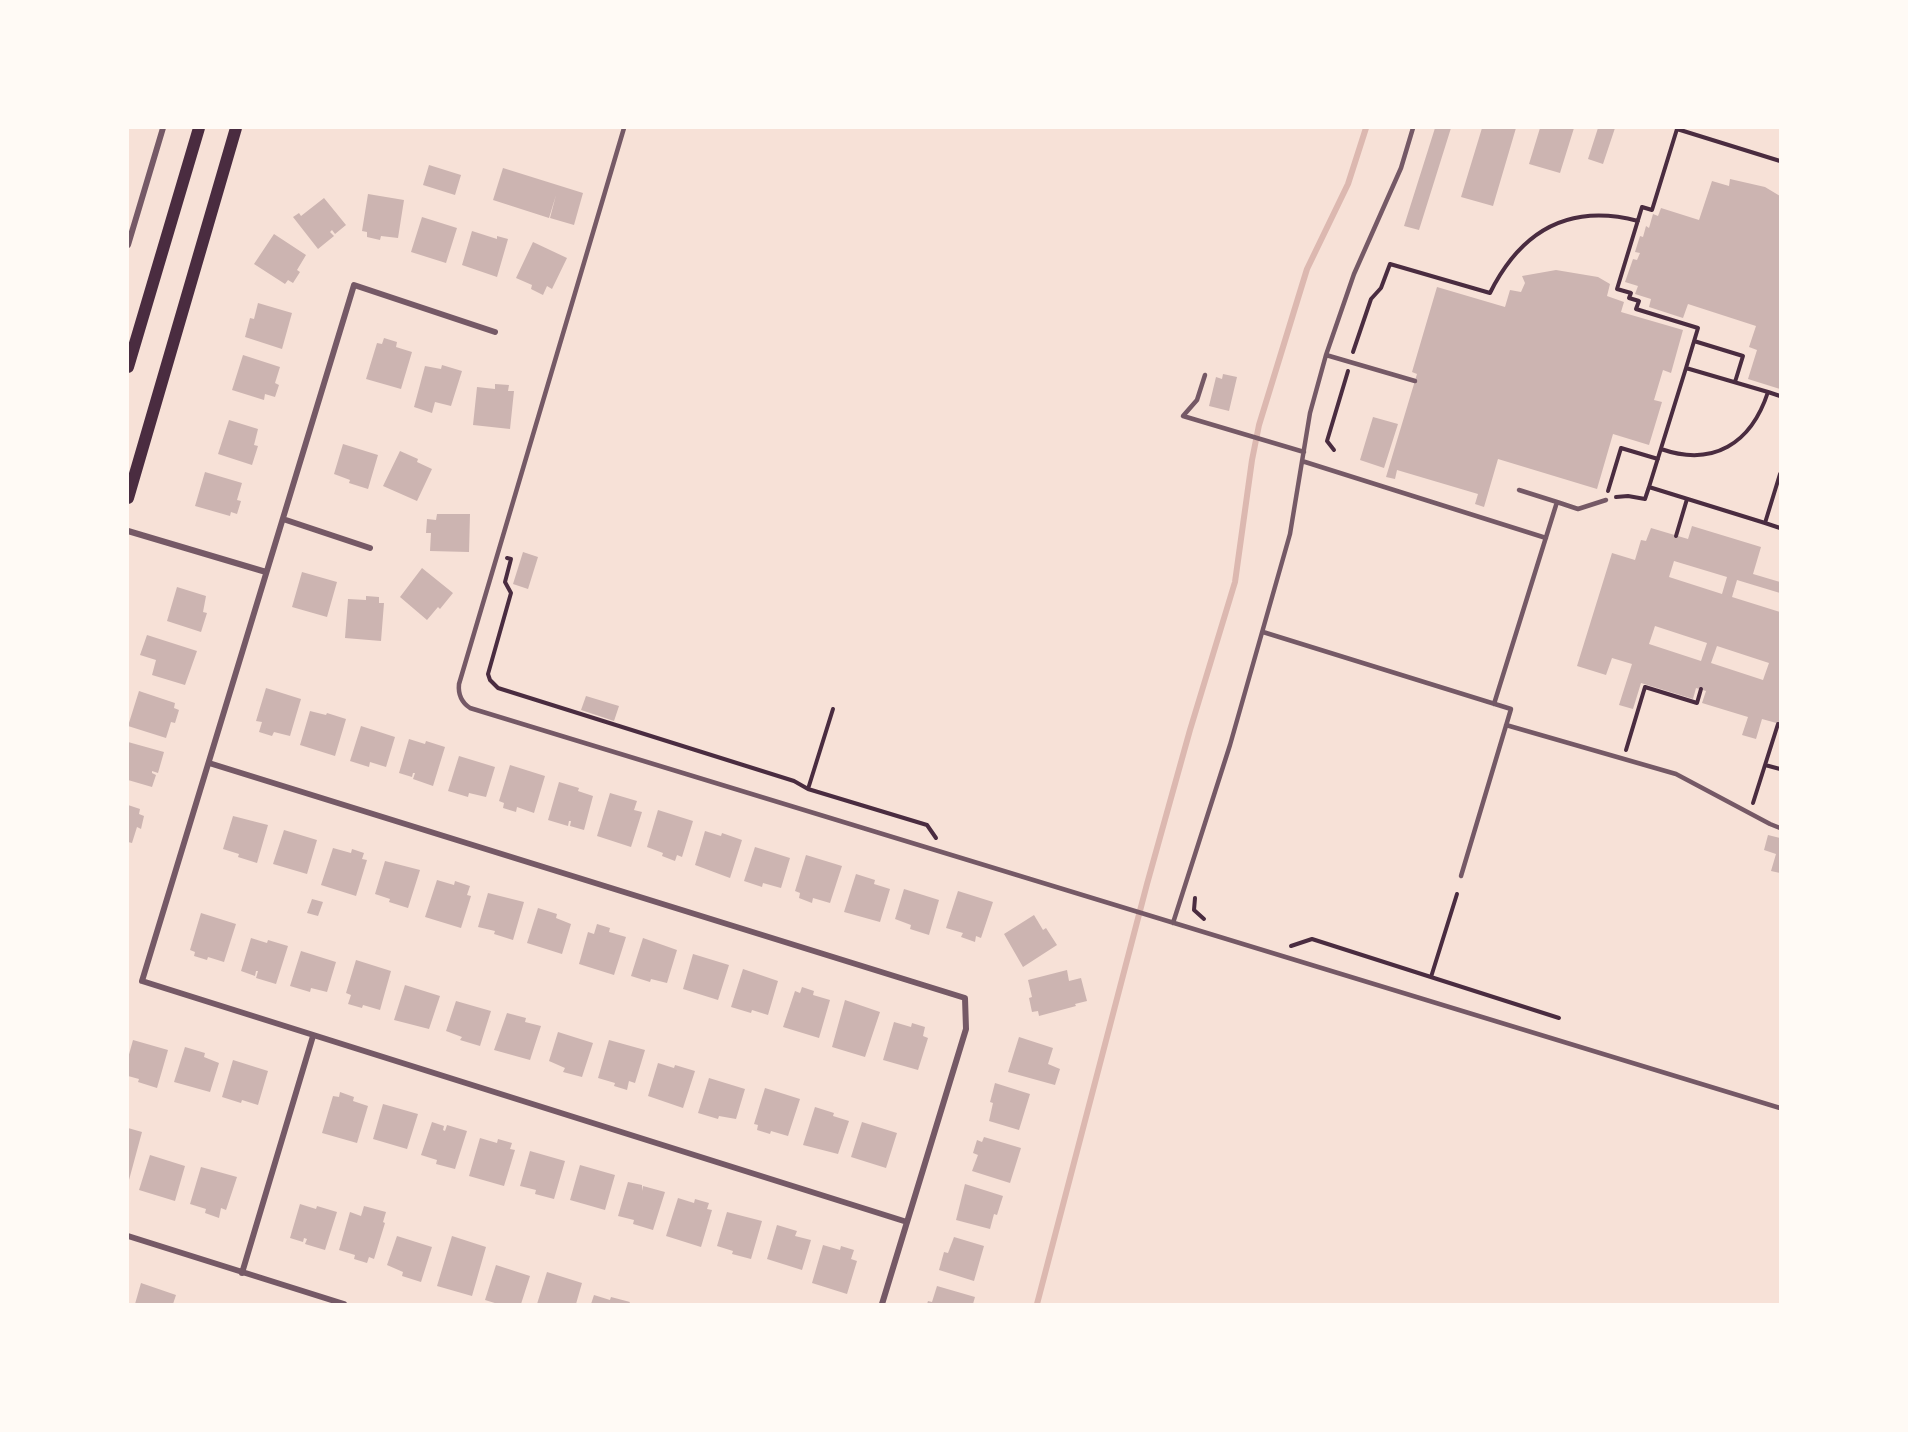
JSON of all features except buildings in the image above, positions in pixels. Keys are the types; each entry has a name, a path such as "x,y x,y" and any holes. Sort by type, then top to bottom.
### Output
{"main road":[{"path":"128,367 199,128"},
{"path":"128,498 236,128"}],"street":[{"path":"128,245 163,128"},
{"path":"495,332 354,285 142,981 907,1222"},
{"path":"283,519 370,548"},
{"path":"128,531 266,572"},
{"path":"209,763 965,998 966,1029 882,1305"},
{"path":"242,1273 313,1036"},
{"path":"128,1236 344,1305"}],"lane":[{"path":"624,128 459,684 458,693 465,704 470,708 1780,1108"},
{"path":"1173,923 1230,745 1290,534 1310,413 1326,355 1354,274 1401,168 1413,128"},
{"path":"1326,355 1415,381"},
{"path":"1205,375 1197,400 1183,416 1304,452"},
{"path":"1302,461 1546,538"},
{"path":"1519,490 1578,508 1606,500"},
{"path":"1494,704 1557,502"},
{"path":"1263,632 1511,709 1461,876"},
{"path":"1506,724 1676,774 1780,828"}],"path":[{"path":"1658,459 1621,448 1606,500 1628,496 1645,499 1658,459 1698,328 1636,309 1639,301 1629,298 1631,293 1617,289 1642,207 1652,210 1677,129 1780,161"},
{"path":"1334,450 1328,441 1350,362 1371,299 1382,288 1390,264 1490,293 1503,269 1518,249 1547,228 1566,220 1592,215 1616,215 1638,221"},
{"path":"1694,341 1743,356 1735,382"},
{"path":"1686,368 1780,396"},
{"path":"1660,449 1687,456 1714,453 1727,448 1749,430 1768,392"},
{"path":"1765,523 1780,474"},
{"path":"1649,487 1780,528"},
{"path":"1676,536 1687,499"},
{"path":"511,559 505,582 511,593 488,666 490,680 498,688 794,781 808,789 927,825 935,838 947,841"},
{"path":"1623,759 1645,687 1697,703 1701,689"},
{"path":"808,789 833,709"},
{"path":"1750,814 1778,724"},
{"path":"1765,765 1780,769"},
{"path":"1431,977 1457,894"},
{"path":"1195,898 1194,910 1207,921"},
{"path":"1290,946 1312,939 1559,1018"}],"waterway":[{"path":"1037,1304 1147,884 1235,582 1259,425 1307,269 1348,184 1366,128"}]}
